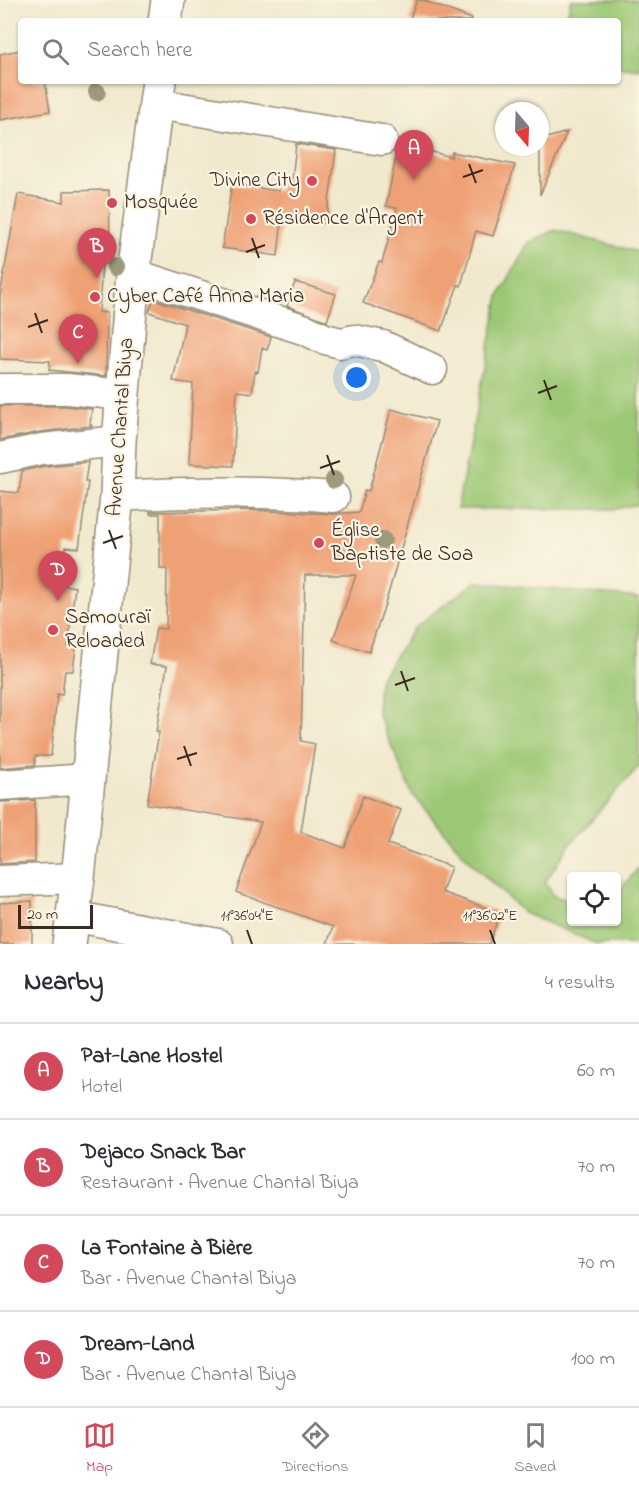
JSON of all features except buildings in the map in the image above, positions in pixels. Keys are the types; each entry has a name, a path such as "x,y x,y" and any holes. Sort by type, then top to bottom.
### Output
{"main road":[{"path":"165,18 168,0"},
{"name":"Avenue Chantal Biya","path":"70,930 89,779 117,496 122,395 133,274 157,93"}],"street":[{"path":"157,93 382,140"},
{"path":"133,274 306,330 325,339 341,343 354,340 383,346 432,369"},
{"path":"0,389 68,389 122,395"},
{"path":"0,458 42,449 119,441"},
{"path":"117,496 164,493 265,493 334,497"},
{"path":"0,785 89,779"},
{"path":"0,881 78,878"},
{"path":"70,930 218,944"}],"green space":[{"path":"571,0 639,0 639,69 621,66 621,18 568,18"},
{"path":"555,230 639,252 639,504 616,509 457,509 499,296 528,243"},
{"path":"475,582 639,598 639,766 571,843 545,882 554,896 567,900 567,926 621,926 621,889 639,867 639,944 597,944 524,913 472,864 412,794 377,712 379,680 415,627"}],"place":[{"name":"Pat-Lane Hostel","path":"414,180"},
{"name":"Divine City","path":"312,181"},
{"name":"Mosquée","path":"112,203"},
{"name":"Résidence d'Argent","path":"251,219"},
{"name":"Dejaco Snack Bar","path":"97,278"},
{"name":"Cyber Café Anna Maria","path":"95,297"},
{"name":"La Fontaine à Bière","path":"78,364"},
{"name":"Église Baptiste de Soa","path":"319,543"},
{"name":"Dream-Land","path":"58,601"},
{"name":"Samouraï Reloaded","path":"53,630"}]}
